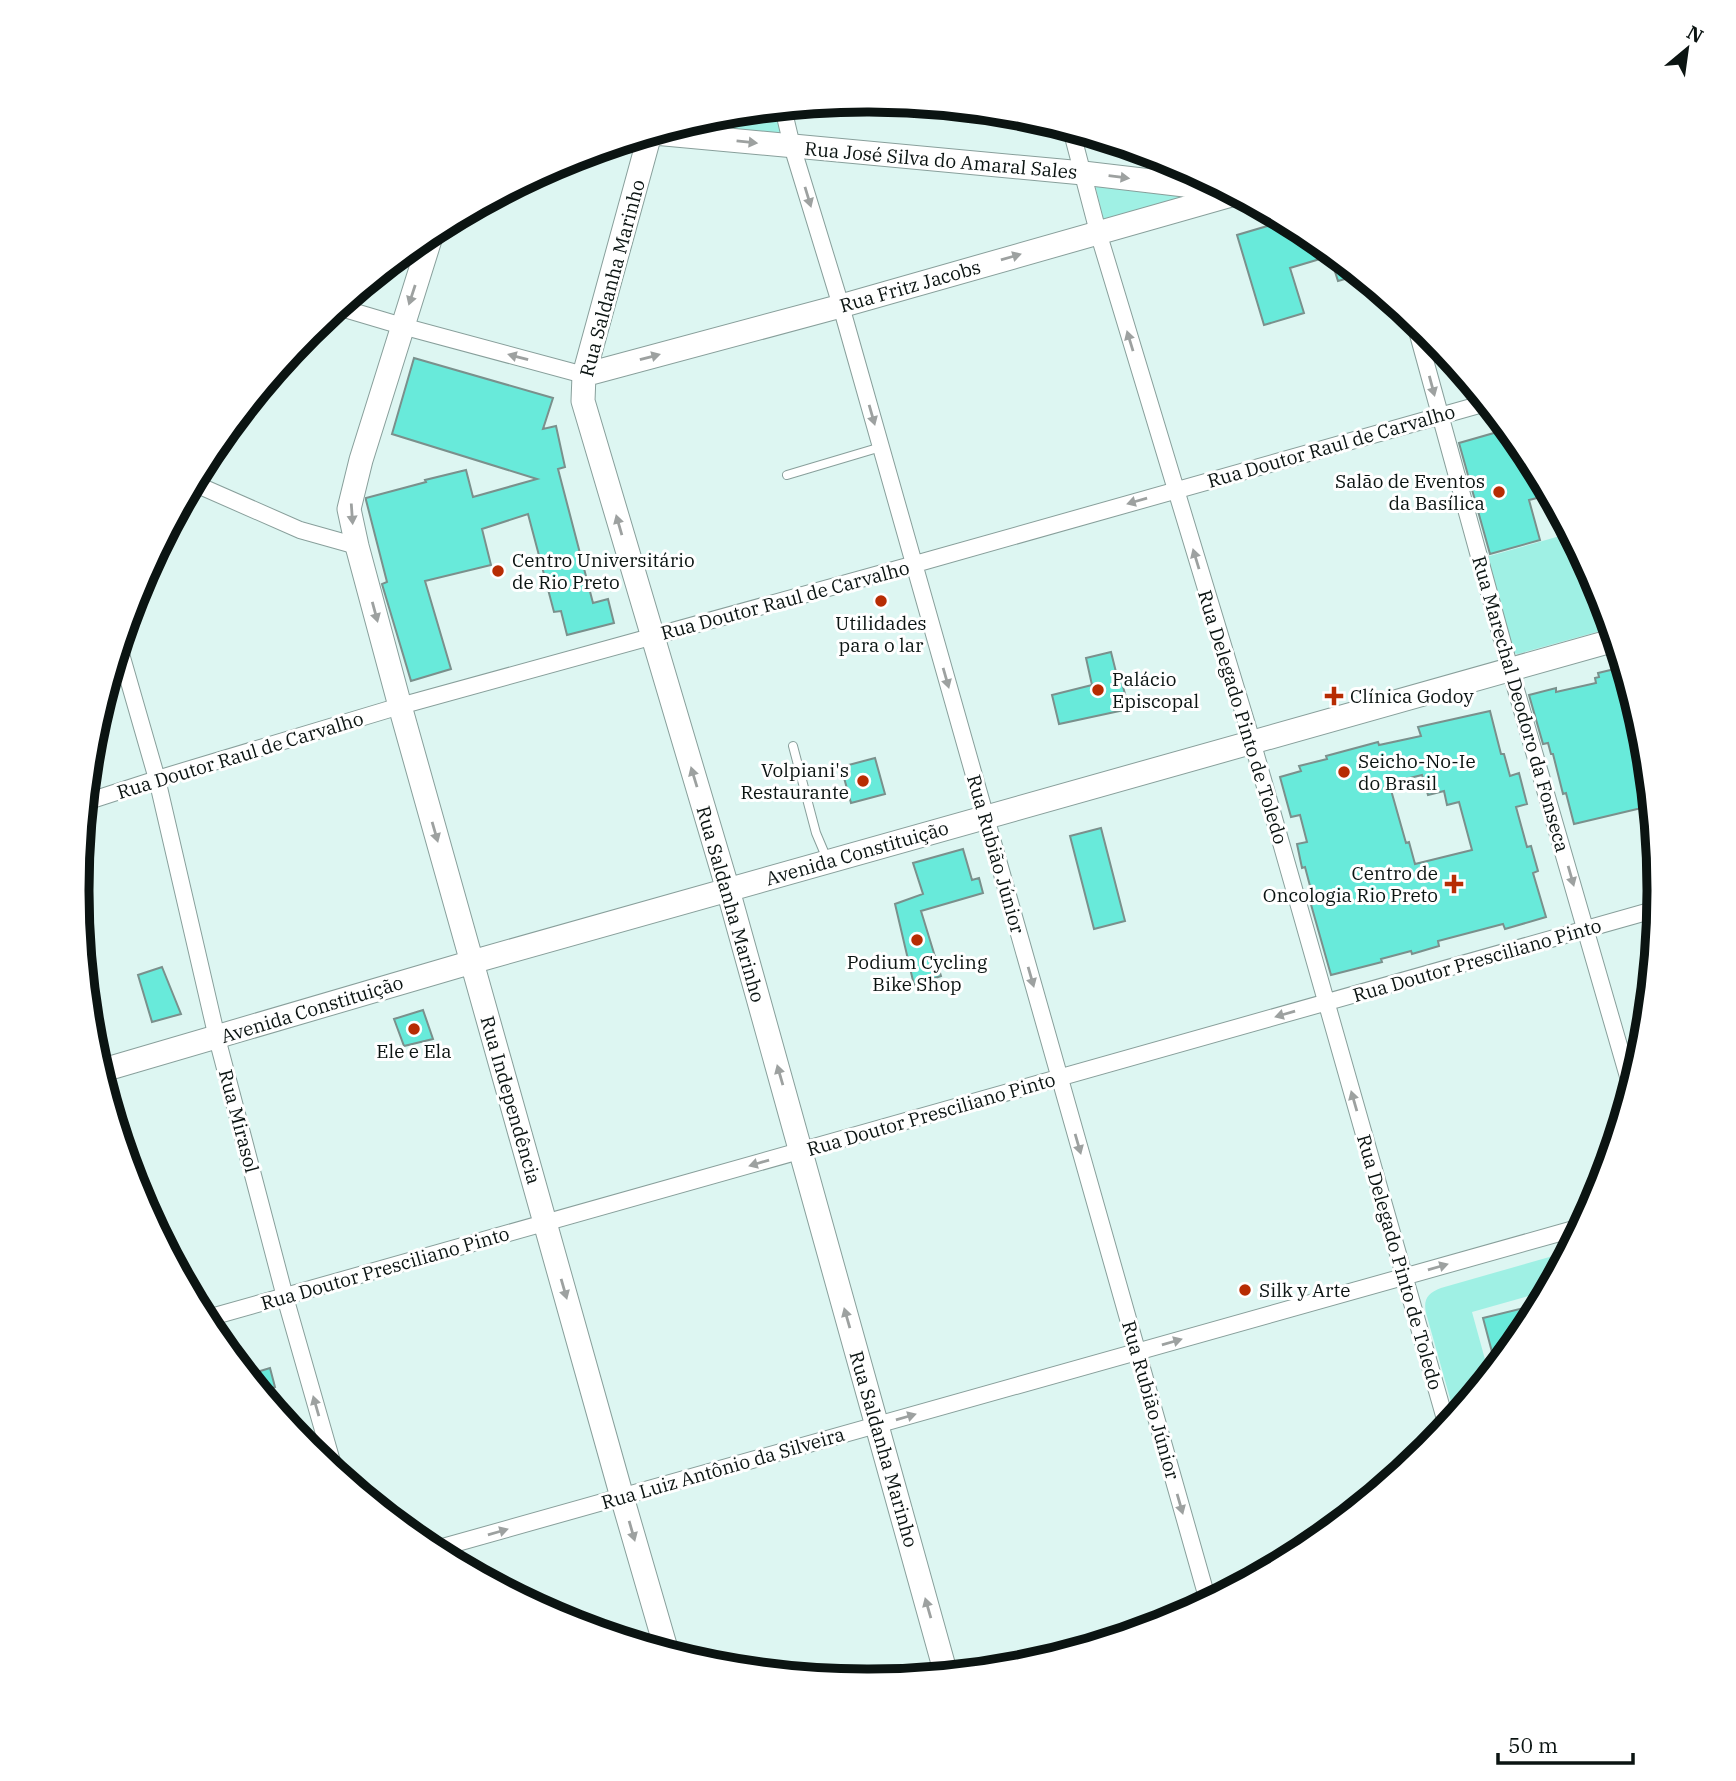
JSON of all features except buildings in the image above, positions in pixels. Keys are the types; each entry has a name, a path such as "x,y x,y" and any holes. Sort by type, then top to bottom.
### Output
{"street":[{"name":"Rua Rubião Júnior","path":"785,116 1205,1592"},
{"name":"Rua José Silva do Amaral Sales","path":"678,135 1083,173 1201,187"},
{"name":"Rua Delegado Pinto de Toledo","path":"1074,139 1174,490 1252,741 1444,1414"},
{"name":"Rua Saldanha Marinho","path":"649,143 584,375 583,401 728,890 944,1666"},
{"name":"Rua Fritz Jacobs","path":"584,375 841,306 1222,197"},
{"name":"Rua Independência","path":"427,249 361,460 349,509 400,706 664,1642"},
{"path":"349,310 584,375"},
{"name":"Rua Marechal Deodoro da Fonseca","path":"1420,341 1510,669 1626,1068"},
{"name":"Rua Doutor Raul de Carvalho","path":"95,799 400,706 914,565 1477,406"},
{"path":"202,487 300,530 357,547"},
{"name":"Avenida Constituição","path":"110,1068 472,962 1606,643"},
{"name":"Rua Mirasol","path":"124,664 157,779 217,1038 285,1297 329,1452"},
{"name":"Rua Doutor Presciliano Pinto","path":"216,1316 1646,912"},
{"name":"Rua Luiz Antônio da Silveira","path":"448,1546 1568,1231"}],"lane":[{"path":"787,475 881,447"},
{"path":"793,746 816,833 828,862"}],"green space":[{"path":"779,117 783,135 714,127"},
{"path":"1094,181 1219,196 1105,225"},
{"path":"1561,536 1601,631 1518,654 1513,653 1486,557"},
{"path":"1555,1255 1533,1295 1472,1312 1486,1364 1452,1405 1425,1304 1433,1292"}],"place":[{"name":"Salão de Eventos da Basílica","path":"1499,492"},
{"name":"Centro Universitário de Rio Preto","path":"498,571"},
{"name":"Utilidades para o lar","path":"881,601"},
{"name":"Palácio Episcopal","path":"1098,690"},
{"name":"Clínica Godoy","path":"1334,696"},
{"name":"Seicho-No-Ie do Brasil","path":"1344,772"},
{"name":"Volpiani's Restaurante","path":"863,781"},
{"name":"Centro de Oncologia Rio Preto","path":"1454,884"},
{"name":"Podium Cycling Bike Shop","path":"917,940"},
{"name":"Ele e Ela","path":"414,1029"},
{"name":"Silk y Arte","path":"1245,1290"}]}
